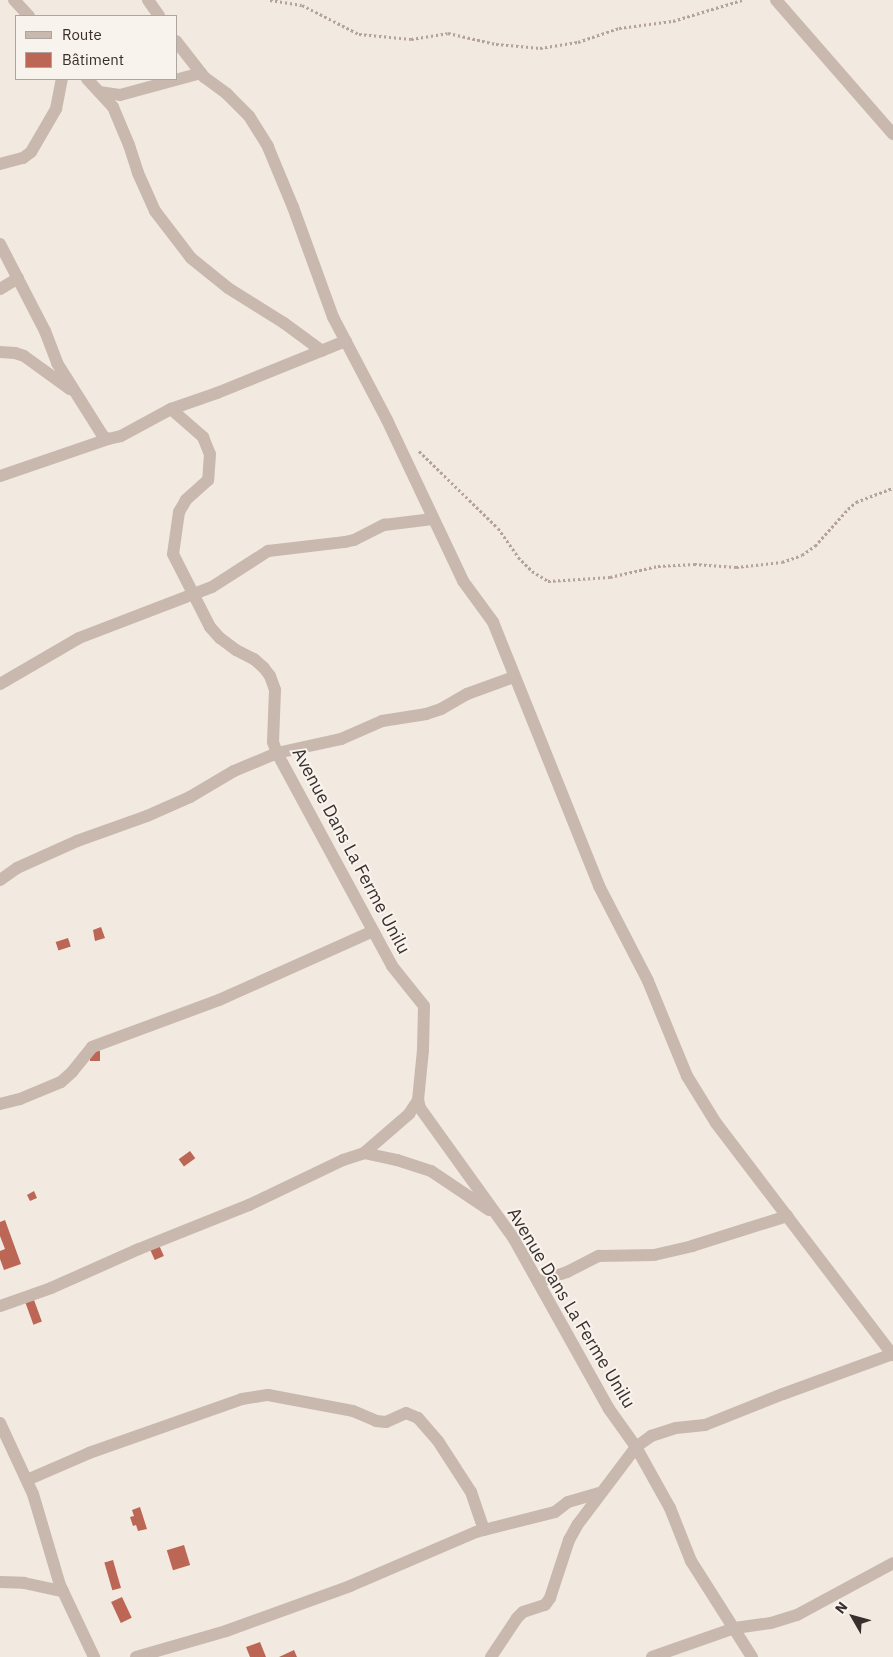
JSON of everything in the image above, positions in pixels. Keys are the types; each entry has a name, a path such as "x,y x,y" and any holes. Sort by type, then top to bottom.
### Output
{"street":[{"path":"14,0 28,15"},
{"path":"148,0 158,15"},
{"path":"776,0 893,134"},
{"path":"178,44 201,73 249,116 268,147 293,208 333,317 387,420 432,519 464,581 493,622 599,886 648,981 687,1076 716,1123 893,1355 705,1425 676,1428 651,1436 636,1447 578,1524 569,1540 546,1605 523,1612 491,1657"},
{"path":"178,79 201,73"},
{"path":"0,164 23,158 31,152 56,110 62,80"},
{"path":"88,80 113,106 129,145 138,174 155,211 191,258 228,288 284,323 322,351"},
{"path":"100,92 120,95 175,80"},
{"path":"0,244 45,331 57,363 103,436 108,439"},
{"path":"0,289 18,278"},
{"path":"0,476 120,436 171,409 346,341"},
{"path":"0,352 24,356 80,397"},
{"name":"Avenue Dans La Ferme Unilu","path":"171,409 203,437 210,454 208,480 186,500 179,512 173,554 210,627 220,638 236,650 254,659 270,676 274,690 273,742 277,753 392,966 424,1006 424,1050 418,1100 428,1120 514,1239 609,1409 636,1447 670,1508 691,1561 752,1657"},
{"path":"0,684 79,638 193,593 212,588 268,551 345,542 354,540 384,525 432,519"},
{"path":"0,880 18,868 78,841 147,816 207,788 234,772 277,753 341,740 382,721 426,714 441,709 467,694 514,677"},
{"path":"0,1104 20,1099 60,1082 72,1072 92,1047 219,1000 374,931"},
{"path":"0,1306 51,1288 139,1249 250,1204 343,1160 364,1153 409,1114 418,1100"},
{"path":"364,1153 431,1170 497,1216"},
{"path":"538,1282 566,1272 599,1256 654,1256 787,1216"},
{"path":"26,1480 89,1453 242,1398 268,1395 353,1412 376,1421 386,1422 406,1414 418,1418 438,1441 471,1492 484,1530"},
{"path":"0,1423 33,1494 63,1591 94,1657"},
{"path":"136,1657 252,1622 350,1586 484,1530 555,1512 568,1502 602,1492"},
{"path":"652,1657 735,1628 771,1623 797,1615 893,1562"},
{"path":"0,1582 24,1583 63,1591"}],"path":[{"path":"270,0 302,5 359,34 411,39 448,32 496,44 540,48 578,42 619,28 672,21 742,0"},
{"path":"416,449 498,528 518,558 532,571 548,581 610,578 658,566 694,564 736,567 782,562 802,555 815,546 856,502 893,488"}],"building":[{"path":"101,927 105,938 95,941 93,930"},
{"path":"68,938 71,947 58,951 56,942"},
{"path":"90,1051 100,1051 100,1061 90,1061"},
{"path":"190,1151 195,1158 184,1167 179,1159"},
{"path":"34,1191 37,1198 30,1201 27,1195"},
{"path":"5,1220 21,1264 4,1270 0,1259 0,1251 5,1249 0,1236 0,1222"},
{"path":"159,1245 164,1256 155,1260 150,1249"},
{"path":"34,1300 42,1322 33,1325 26,1303"},
{"path":"140,1507 147,1529 138,1531 136,1525 133,1526 130,1517 134,1516 132,1510"},
{"path":"184,1545 190,1565 173,1570 167,1550"},
{"path":"113,1560 121,1588 112,1590 104,1562"},
{"path":"122,1597 132,1618 121,1623 111,1602"},
{"path":"260,1642 266,1657 250,1657 246,1647"},
{"path":"294,1650 297,1657 279,1657"}]}
